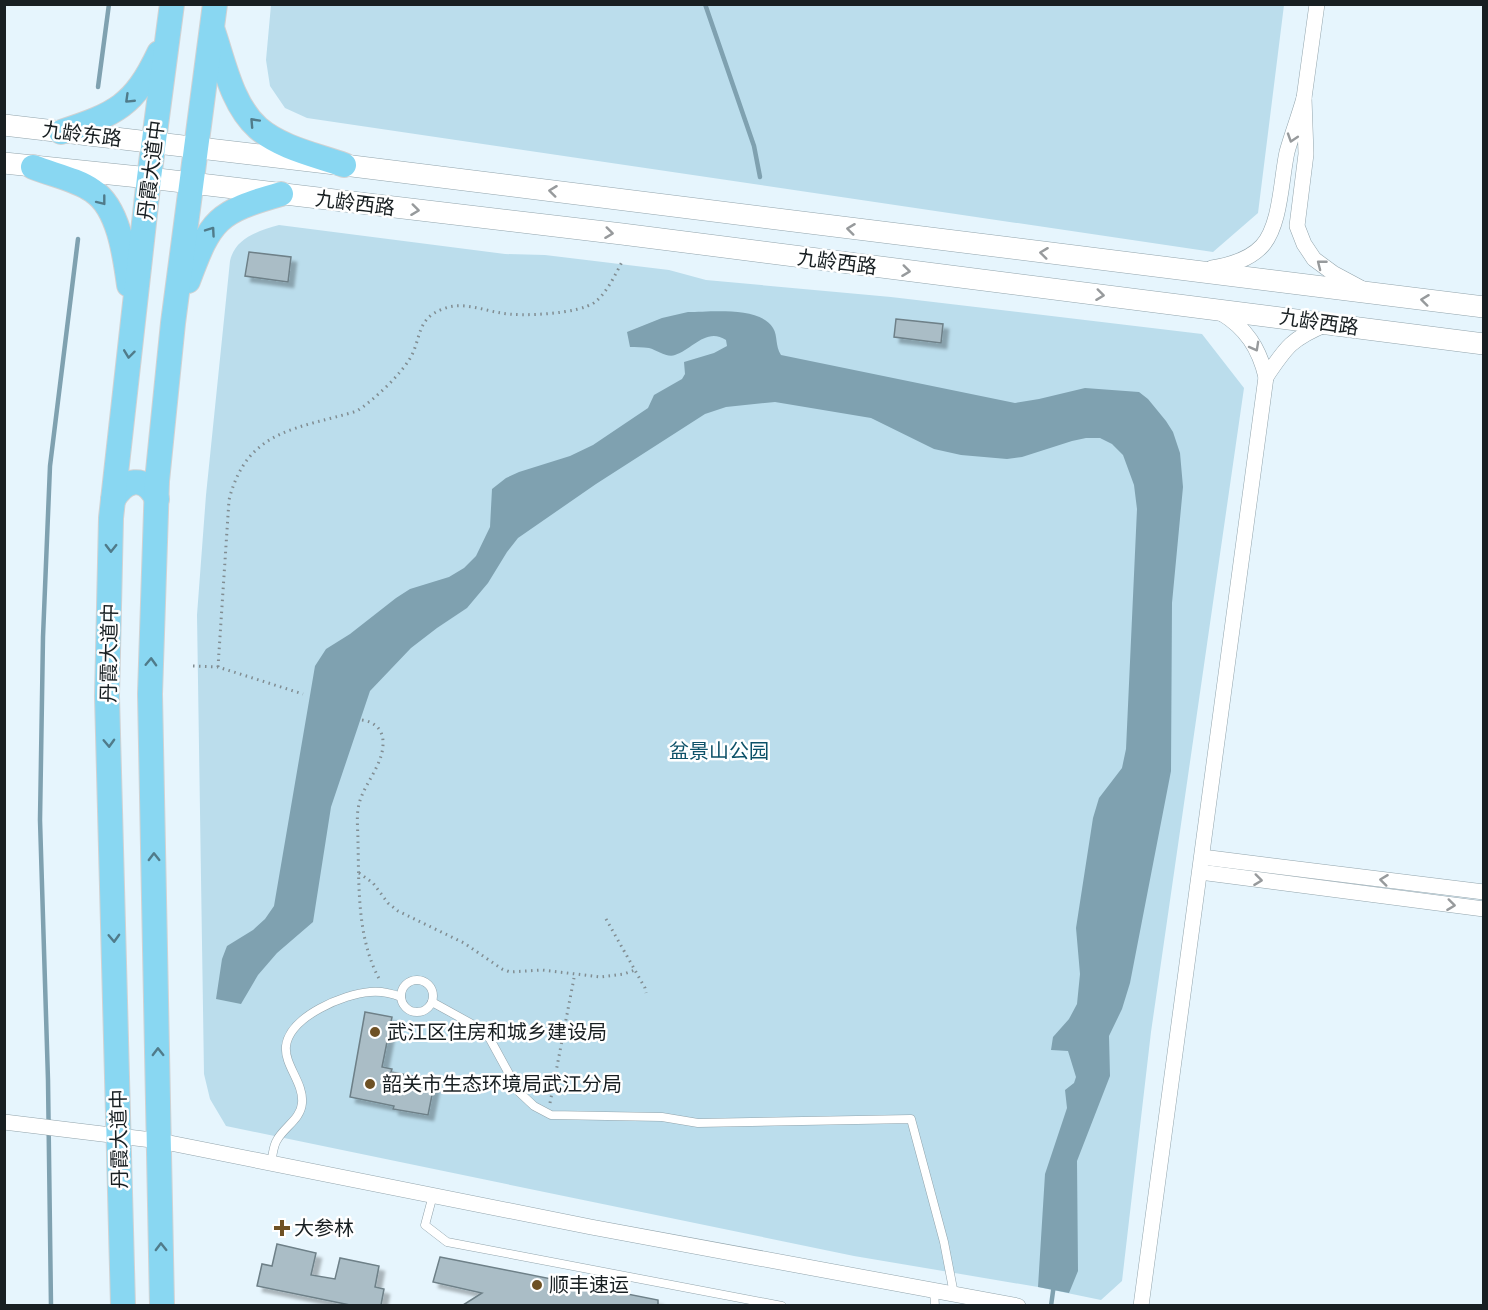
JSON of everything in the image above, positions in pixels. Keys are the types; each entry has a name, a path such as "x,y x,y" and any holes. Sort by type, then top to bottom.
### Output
{"main road":[{"name":"丹霞大道中","path":"123,1305 107,696 113,500 149,178 172,4"},
{"name":"丹霞大道中","path":"162,1305 150,694 157,499 173,323 215,4"},
{"path":"212,29 243,110 258,128 295,148 344,165"},
{"path":"61,132 108,116 128,102 146,80 169,32"},
{"name":"九龄东路","path":"4,125 195,148"},
{"name":"九龄西路","path":"195,148 1484,307"},
{"name":"九龄东路","path":"4,163 190,184"},
{"path":"33,167 74,181 94,191 102,199 120,236 126,260 133,320"},
{"name":"九龄西路","path":"190,184 1213,308 1484,344"},
{"path":"173,323 199,250 214,225 223,216 244,205 281,194"},
{"path":"113,500 123,486 137,482 150,487 157,499"}],"street":[{"path":"1317,4 1304,98 1305,154 1297,226 1304,244 1314,259 1333,273 1372,293"},
{"path":"1190,272 1243,260 1262,246 1273,226 1287,152 1304,98"},
{"path":"1141,1305 1266,377 1262,360 1248,335 1231,319 1213,308"},
{"path":"1266,377 1286,347 1311,331 1329,324"},
{"path":"1201,865 1484,892"},
{"path":"1201,865 1484,909"},
{"path":"4,1122 160,1141 935,1298 954,1294 1018,1305"}],"lane":[{"path":"420,980 431,988 432,1002 426,1010 417,1012 404,1006 401,997 407,984 420,980"},
{"path":"271,1162 275,1142 297,1117 303,1102 286,1051 288,1038 294,1028 314,1012 343,998 369,992 390,993 401,997"},
{"path":"432,1002 481,1029 490,1039 519,1092 534,1106 548,1114 662,1117 698,1123 911,1119 944,1242 954,1294"},
{"path":"433,1195 425,1225 447,1242 782,1305"}],"path":[{"path":"218,667 229,500 235,482 252,453 261,444 283,432 357,411 367,405 411,358 424,321 443,309 467,306 501,313 530,315 581,308 597,301 623,260"},
{"path":"193,666 218,667 303,694"},
{"path":"362,720 378,726 383,745 380,758 362,794 358,810 363,925 366,946 378,977 390,993"},
{"path":"359,873 373,883 388,903 398,911 464,943 510,972 542,970 601,977 635,970"},
{"path":"606,919 646,993"},
{"path":"548,1114 574,978"}],"green space":[{"path":"271,4 1284,5 1258,213 1213,252 307,118 285,108 270,86 266,60"},
{"name":"盆景山公园","path":"279,225 505,254 545,255 669,270 706,280 891,297 1202,334 1244,388 1151,1032 1122,1281 1101,1300 854,1256 226,1126 210,1099 204,1074 197,615 206,495 230,261 242,241"}],"shaded area":[{"path":"722,311 757,316 767,321 773,328 781,355 1015,403 1085,388 1139,392 1148,399 1173,432 1180,453 1183,487 1172,603 1171,771 1130,983 1122,1009 1109,1036 1110,1076 1077,1161 1078,1271 1069,1293 1038,1287 1045,1174 1067,1108 1065,1090 1074,1083 1076,1077 1068,1051 1051,1050 1053,1037 1069,1019 1077,1004 1080,974 1076,928 1093,818 1099,798 1122,768 1126,749 1137,509 1134,485 1123,455 1112,444 1100,438 1072,441 1022,457 1007,459 961,455 934,449 871,418 775,402 726,407 705,414 596,484 518,538 488,583 467,608 411,648 370,691 331,807 313,922 277,953 258,975 241,1004 216,999 222,959 227,946 253,930 274,906 315,666 326,649 410,589 449,577 464,568 476,556 490,527 492,489 506,478 570,456 593,445 648,408 654,395 682,379 685,374 684,362 714,353 727,346 726,340 712,336 672,356 649,348 630,347 627,332 662,318 688,312"}],"building":[{"path":"249,252 291,257 288,282 245,276"},
{"path":"896,319 943,324 941,343 894,337"},
{"path":"365,1012 392,1017 382,1067 392,1069 391,1072 435,1080 428,1115 393,1109 394,1106 350,1097"},
{"path":"277,1244 316,1253 311,1275 335,1279 340,1258 379,1266 375,1287 384,1289 381,1305 350,1305 257,1286 262,1264 272,1266"},
{"path":"440,1257 658,1300 658,1305 463,1305 482,1293 433,1282"}],"waterway":[{"path":"98,87 109,4"},
{"path":"705,4 754,146 760,177"},
{"path":"51,1306 48,1080 40,820 43,637 50,466 78,239"},
{"path":"1051,1306 1054,1284"}],"place":[{"name":"武江区住房和城乡建设局","path":"375,1032"},
{"name":"韶关市生态环境局武江分局","path":"370,1084"},
{"name":"大参林","path":"282,1228"},
{"name":"顺丰速运","path":"537,1285"}]}
